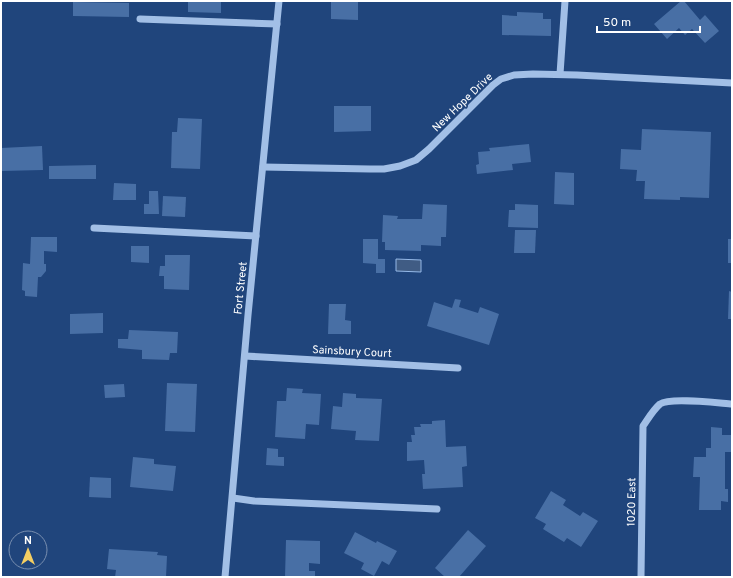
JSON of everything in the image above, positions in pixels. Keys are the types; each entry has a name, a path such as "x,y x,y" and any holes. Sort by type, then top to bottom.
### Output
{"street":[{"name":"Fort Street","path":"225,577 279,1"},
{"path":"560,74 566,1"},
{"path":"140,19 277,24"},
{"name":"New Hope Drive","path":"263,167 384,169 400,166 416,160 430,149 493,85 501,79 514,75 560,74 732,83"},
{"path":"94,228 256,236"},
{"name":"Sainsbury Court","path":"245,356 458,368"},
{"name":"1020 East","path":"640,577 643,426 661,403 676,400 732,404"},
{"path":"233,498 254,501 437,509"}],"water":[{"path":"396,259 421,260 421,272 396,271"}],"building":[{"path":"188,1 221,1 221,13 188,12"},
{"path":"331,1 358,1 358,20 331,19"},
{"path":"681,1 684,1 700,20 705,15 719,31 705,43 692,29 685,35 679,28 667,39 654,24"},
{"path":"73,2 129,3 129,17 73,16"},
{"path":"517,12 543,13 543,19 551,19 551,36 502,35 502,15 517,16"},
{"path":"334,106 371,106 371,131 334,132"},
{"path":"178,118 202,119 200,169 171,168 172,132 177,132"},
{"path":"642,129 711,132 709,198 680,197 680,200 644,199 645,181 636,181 637,170 620,169 621,149 641,150"},
{"path":"529,144 531,162 512,164 513,170 477,174 476,165 479,164 478,152 490,151 489,148"},
{"path":"42,146 43,170 1,171 1,148"},
{"path":"96,165 96,179 49,179 49,166"},
{"path":"555,172 574,173 574,205 554,204"},
{"path":"114,183 136,184 136,200 113,200"},
{"path":"149,191 158,191 159,214 144,214 144,204 149,204"},
{"path":"163,196 186,197 185,217 162,216"},
{"path":"423,204 447,205 446,237 441,237 441,246 421,245 421,251 385,250 385,242 382,242 383,215 398,216 397,219 422,219"},
{"path":"515,204 538,205 538,228 508,227 509,210 515,210"},
{"path":"515,230 536,230 535,253 514,253"},
{"path":"31,237 57,237 57,252 44,251 44,264 46,264 46,271 41,277 38,277 37,297 25,296 25,291 22,290 23,263 30,264"},
{"path":"363,239 378,239 378,259 385,259 385,273 376,273 376,264 363,263"},
{"path":"728,239 732,239 732,263 728,263"},
{"path":"131,246 149,246 149,263 131,262"},
{"path":"165,255 190,255 189,290 164,289 164,276 159,276 160,266 165,266"},
{"path":"729,291 732,292 732,319 728,319"},
{"path":"455,299 461,300 459,307 478,313 480,307 499,314 489,345 427,326 434,302 452,308"},
{"path":"329,304 346,304 345,320 351,321 351,334 328,334"},
{"path":"103,313 103,333 70,334 70,314"},
{"path":"129,330 178,332 177,353 170,353 169,360 142,359 142,350 118,348 118,339 128,339"},
{"path":"167,383 197,384 195,432 165,431"},
{"path":"124,384 125,397 105,398 104,385"},
{"path":"287,388 303,389 302,393 321,394 319,425 306,424 305,439 275,437 277,401 286,401"},
{"path":"343,393 356,394 356,398 382,399 379,441 355,440 356,431 331,429 333,406 342,407"},
{"path":"445,420 446,447 466,446 467,466 462,467 463,487 423,489 422,474 425,474 424,460 407,461 407,442 412,442 411,435 415,435 414,427 421,427 420,424 432,424 432,421"},
{"path":"711,427 722,428 722,435 732,435 732,452 725,452 725,489 728,489 728,502 721,501 721,510 699,510 700,477 693,477 694,457 706,457 706,448 711,448"},
{"path":"267,448 278,449 278,457 284,457 284,466 266,465"},
{"path":"133,457 154,459 154,464 176,466 173,491 130,487"},
{"path":"90,477 111,478 111,498 89,497"},
{"path":"551,491 566,500 563,505 580,516 583,512 598,521 581,547 567,538 564,542 543,529 546,524 535,518"},
{"path":"468,530 486,546 459,577 445,577 435,568"},
{"path":"355,532 376,543 377,541 397,551 389,565 382,561 374,576 361,569 364,563 344,553"},
{"path":"286,540 320,541 320,564 309,563 309,571 315,571 315,577 285,577"},
{"path":"109,549 158,552 157,555 167,556 166,577 115,577 116,570 107,569"}]}
